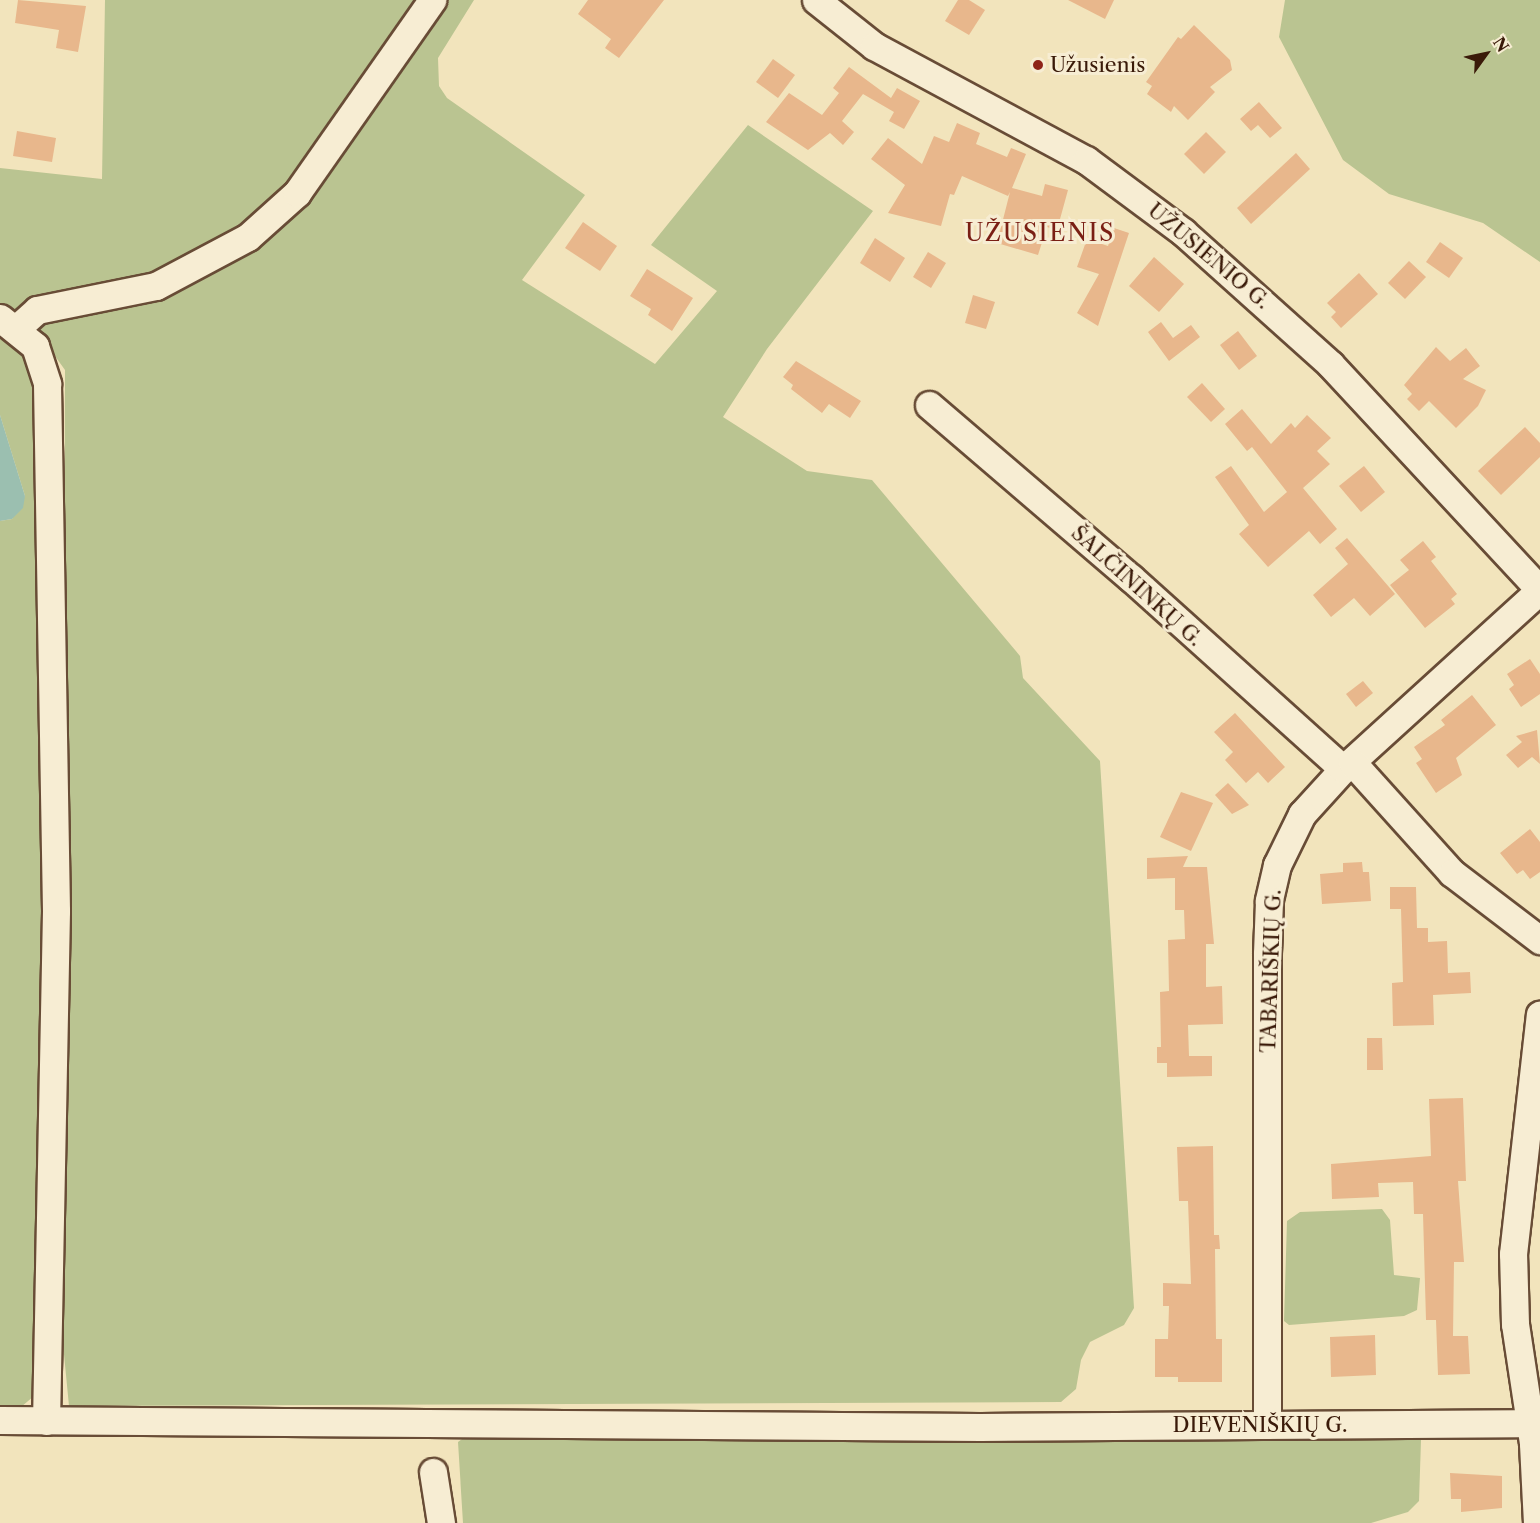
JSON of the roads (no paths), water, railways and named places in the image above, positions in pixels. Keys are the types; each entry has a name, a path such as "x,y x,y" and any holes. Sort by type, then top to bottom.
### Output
{"street":[{"path":"46,1421 56,911 48,384 34,346 9,323 38,310 156,286 248,237 297,193 432,0"},
{"name":"UŽUSIENIO G.","path":"816,0 874,46 1086,160 1183,232 1330,364 1540,590"},
{"name":"ŠALČININKŲ G.","path":"929,405 1347,766 1452,873 1540,940"},
{"name":"TABARIŠKIŲ G.","path":"1267,1425 1269,901 1285,842 1302,814 1347,766 1540,590"},
{"path":"1537,1523 1535,1423 1515,1324 1513,1254 1540,1015"},
{"name":"DIEVENIŠKIŲ G.","path":"0,1420 980,1427 1535,1423"},
{"path":"433,1472 441,1523"}],"place":[{"name":"Užusienis","path":"1038,65"}],"district":[{"name":"UŽUSIENIS","path":"1040,233"}]}
